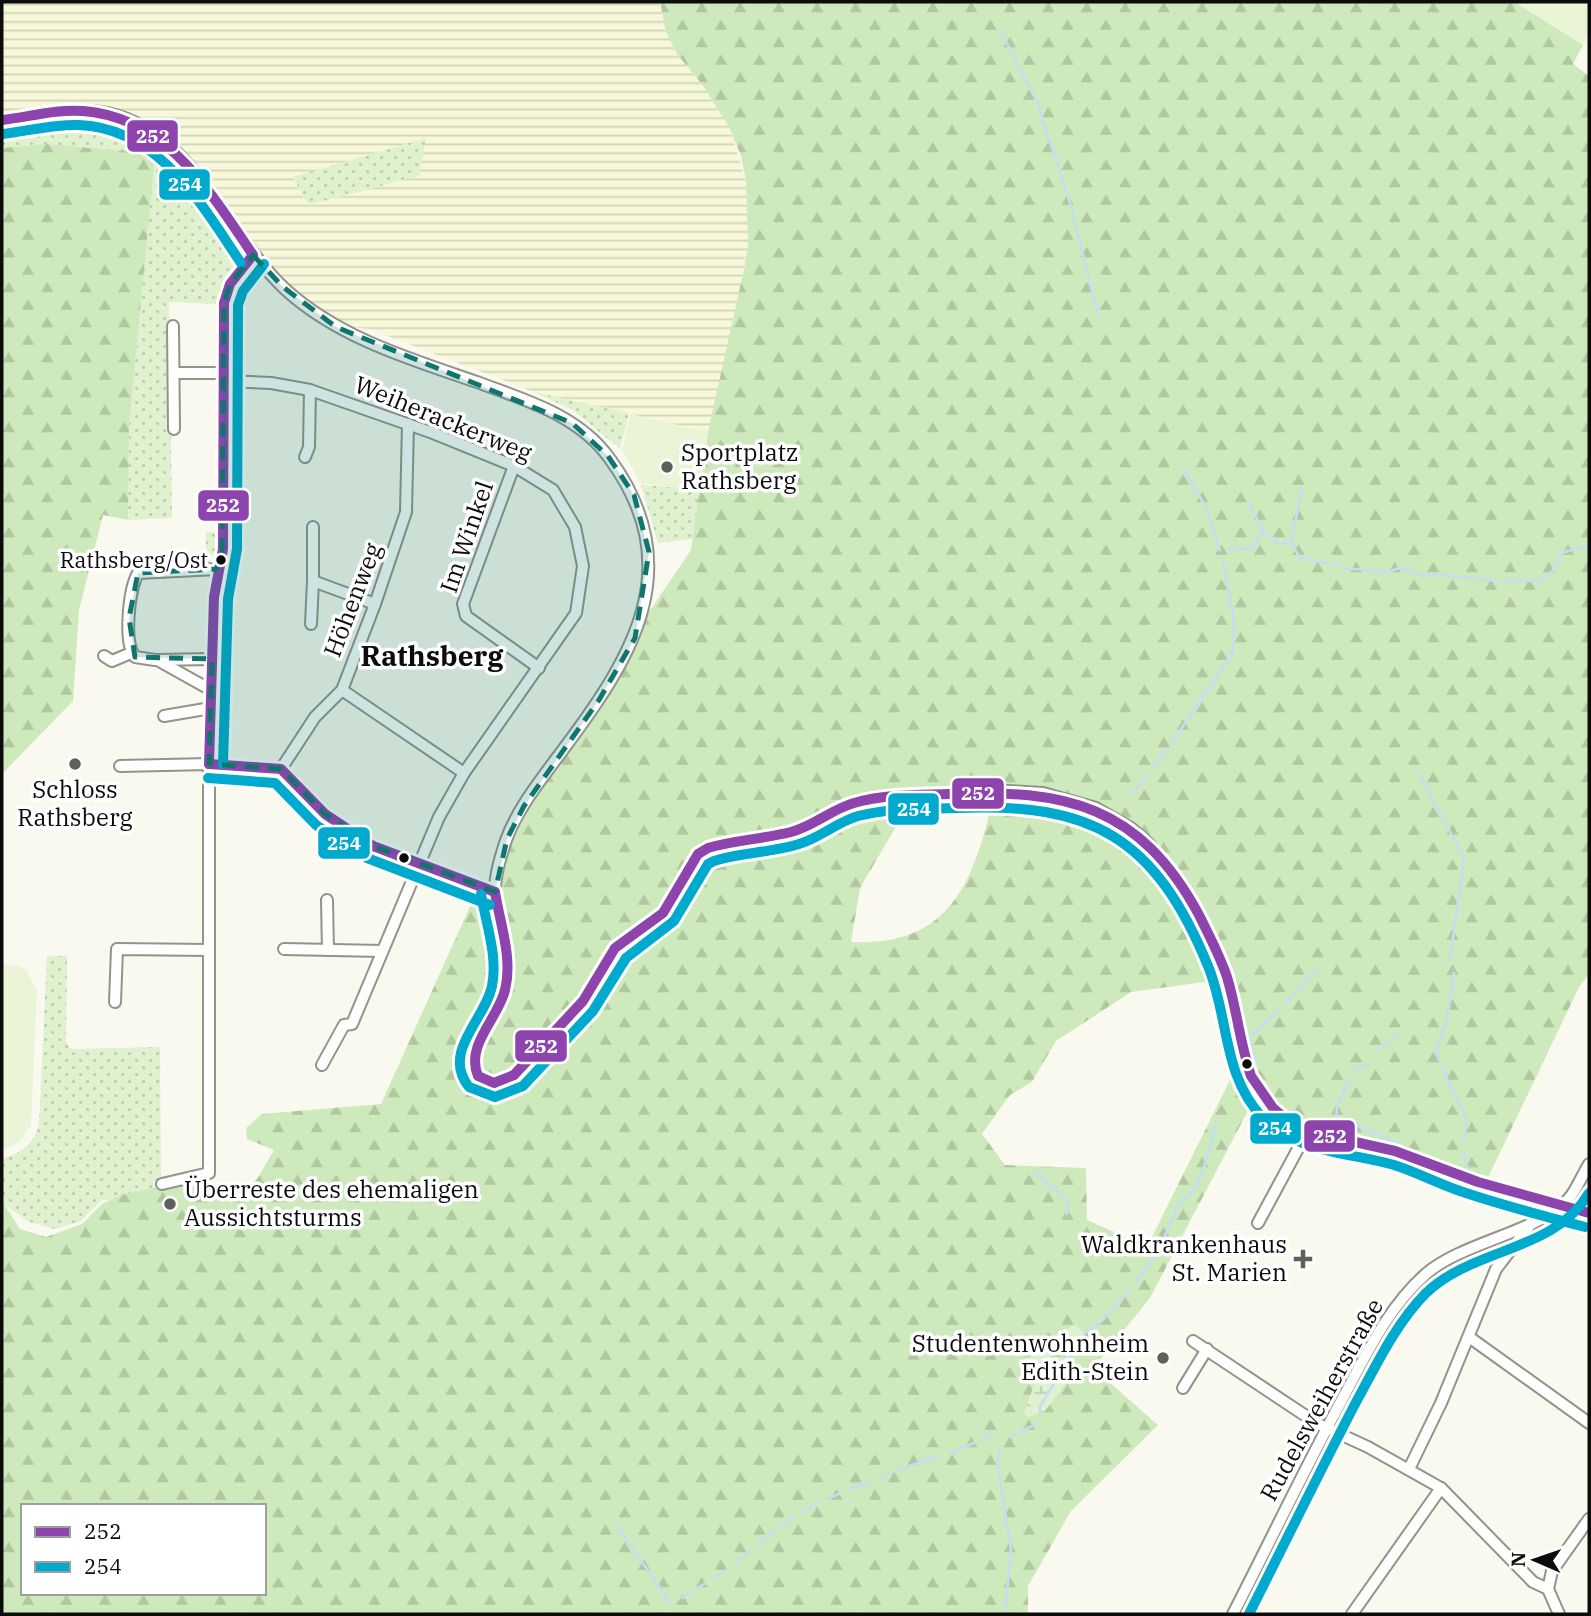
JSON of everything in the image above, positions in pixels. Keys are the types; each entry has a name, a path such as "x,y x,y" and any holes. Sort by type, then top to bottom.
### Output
{"street":[{"path":"2,120 74,111 107,113 128,120 162,141 189,165 253,255 283,287 336,327 530,401 572,423 608,456 634,495 649,552 646,594 635,638 599,700 524,806 507,839 495,892 507,982 496,1016 474,1054 476,1073 490,1083 510,1078 589,993 615,948 663,913 698,855 722,843 798,830 857,802 1007,791 1043,793 1096,808 1123,822 1148,844 1178,883 1221,962 1232,996 1249,1075 1274,1109 1307,1132 1395,1151 1462,1177 1589,1213"},
{"path":"162,1184 209,1173 209,764 217,569 223,549 224,303 234,277 253,255"},
{"path":"173,326 174,429"},
{"name":"Weiherackerweg","path":"174,373 224,377 310,390 408,424 514,466 554,490 575,527 583,566 576,613 464,773 418,863 352,1024 344,1026 322,1065"},
{"path":"305,457 309,447 310,390"},
{"name":"Höhenweg","path":"281,769 315,717 342,690 375,604 406,513 408,424"},
{"name":"Im Winkel","path":"514,466 463,604 466,616 539,668"},
{"path":"311,624 313,527"},
{"path":"212,659 155,660 135,657 131,653 129,618 133,586 138,573 217,569"},
{"path":"313,581 375,604"},
{"path":"104,656 112,661 131,653"},
{"path":"155,660 211,690"},
{"path":"342,690 464,773"},
{"path":"164,716 211,708"},
{"path":"120,766 209,764 281,769 325,814 373,846 495,892"},
{"path":"327,900 328,950"},
{"path":"115,1002 117,949 209,950"},
{"path":"284,949 382,951"},
{"path":"1258,1223 1307,1132"},
{"path":"1562,1206 1571,1197 1589,1164"},
{"name":"Rudelsweiherstraße","path":"1233,1614 1326,1428 1401,1300 1427,1273 1458,1252 1530,1224 1562,1206"},
{"path":"1409,1469 1469,1337 1496,1269 1530,1224"},
{"path":"1469,1337 1589,1423"},
{"path":"1193,1341 1326,1428 1441,1488 1533,1582 1548,1589"},
{"path":"1182,1388 1207,1349"},
{"path":"1352,1614 1441,1488"},
{"path":"1559,1614 1548,1589 1552,1571 1589,1518"}],"highlighted area":[{"path":"253,255 283,287 336,327 572,423 608,456 634,495 649,552 635,638 599,700 524,806 507,839 495,892 373,846 325,814 281,769 209,764 212,659 135,657 129,618 138,573 216,569 222,557 224,303 230,284"}],"green space":[{"path":"2,2 660,2 666,31 677,54 704,87 730,129 746,181 748,245 721,385 708,432 534,392 369,329 350,327 301,297 277,276 206,182 69,106 2,115","holes":["425,138 418,176 308,205 293,178"]},
{"path":"660,2 1515,2 1583,45 1573,64 1589,76 1589,974 1579,987 1483,1188 1387,1153 1332,1144 1298,1132 1254,1099 1150,1298 1093,1368 1158,1425 1071,1511 1028,1586 1028,1614 2,1614 2,1201 20,1229 46,1237 82,1224 102,1204 121,1195 175,1183 212,1182 223,1198 234,1193 240,1195 257,1179 274,1150 247,1139 246,1128 262,1114 381,1104 477,891 487,899 500,894 508,852 527,809 609,694 630,657 647,615 691,550 708,432 748,245 746,181 741,156 730,129 704,87 677,54 666,32","holes":["943,798 993,798 977,857 966,882 952,903 934,921 912,933 885,941 851,942 860,888 905,811","1212,981 1232,1041 1231,1078 1147,1247 1087,1220 1086,1168 1005,1165 982,1134 1010,1095 1032,1082 1056,1041 1131,992"]},
{"path":"1515,2 1589,2 1589,35 1583,45"},
{"path":"63,111 128,120 178,154 253,255 217,304 169,302 172,518 128,520 129,426 138,329 46,144 2,148 2,120"},
{"path":"426,138 419,176 308,205 293,177"},
{"path":"46,144 155,154 129,426 128,520 103,515 79,610 73,701 2,774 2,148"},
{"path":"534,392 629,413 620,449 574,411"},
{"name":"Sportplatz Rathsberg","path":"630,414 708,432 698,489 641,484 622,450"},
{"path":"641,485 700,489 693,539 658,543"},
{"path":"206,532 219,532 218,552 212,556 209,565 192,565 191,556 206,555"},
{"path":"47,956 67,956 66,1042 71,1049 160,1047 161,1183 153,1181 155,1189 101,1201 80,1222 55,1229 29,1222 2,1203 2,1159 26,1147 39,1124"},
{"path":"2,965 19,966 26,970 37,990 31,1125 20,1142 2,1151"},
{"path":"1076,1325 1085,1333 1083,1347 1073,1353 1071,1371 1065,1385 1045,1411 1028,1417 1024,1413 1034,1385 1021,1375 1025,1355 1040,1347 1051,1351 1056,1347 1050,1342 1061,1330"}],"waterway":[{"path":"1000,30 1037,102 1071,206 1098,316"},
{"path":"1183,468 1205,506 1220,550"},
{"path":"1291,543 1302,488"},
{"path":"1248,501 1263,531"},
{"path":"1228,549 1253,548 1263,531 1278,543 1291,543 1300,558 1326,563"},
{"path":"1505,582 1537,582 1551,573 1562,553 1580,547 1589,549"},
{"path":"1171,744 1233,652 1234,621 1223,561"},
{"path":"1332,564 1341,564"},
{"path":"1344,568 1388,572 1399,568 1424,576 1438,574 1497,581"},
{"path":"1152,768 1167,749"},
{"path":"1418,772 1464,858 1450,960"},
{"path":"1131,795 1147,775"},
{"path":"1284,1004 1316,969"},
{"path":"1439,1060 1436,1051 1447,1020 1454,973"},
{"path":"1256,1063 1249,1038 1278,1011"},
{"path":"1375,1051 1397,1035"},
{"path":"1353,1071 1369,1063"},
{"path":"1442,1068 1467,1120 1464,1140"},
{"path":"1336,1121 1337,1105 1350,1078"},
{"path":"1136,1282 1157,1254 1180,1201 1194,1189 1208,1155 1216,1123"},
{"path":"1352,1123 1429,1158 1470,1172"},
{"path":"1463,1152 1468,1169"},
{"path":"1035,1172 1068,1201 1067,1214"},
{"path":"1040,1413 1040,1406 1085,1333 1102,1321 1131,1288"},
{"path":"1010,1437 1038,1423"},
{"path":"981,1440 992,1433"},
{"path":"950,1453 974,1443"},
{"path":"1000,1448 997,1460 1011,1549 1005,1614"},
{"path":"895,1471 939,1456"},
{"path":"881,1478 889,1474"},
{"path":"850,1489 871,1482"},
{"path":"827,1499 843,1492"},
{"path":"802,1512 819,1502"},
{"path":"780,1527 795,1517"},
{"path":"616,1525 670,1602"},
{"path":"757,1544 774,1531"},
{"path":"734,1564 751,1550"},
{"path":"714,1578 728,1569"},
{"path":"695,1589 706,1583"},
{"path":"682,1598 690,1593"}],"transit line":[{"name":"252","path":"2,120 53,112 83,111 113,116 139,127 162,143 202,183 253,255"},
{"name":"254","path":"3,134 79,125 107,129 132,140 155,154 175,173 210,217 241,263"},
{"name":"252","path":"209,764 214,597 223,549 224,303 230,284 253,255"},
{"name":"254","path":"223,764 228,599 237,549 238,305 243,291 264,264"},
{"name":"252","path":"209,764 281,769 325,814 373,846 495,892"},
{"name":"254","path":"208,778 275,783 316,825 367,858 490,905"},
{"name":"252","path":"495,892 507,953 507,978 501,1001 479,1043 475,1065 478,1076 494,1083 514,1075 583,1001 615,948 663,913 698,854 708,848 791,832 846,806 878,798 991,793 1029,795 1064,801 1095,811 1125,827 1151,849 1176,878 1199,915 1224,969 1251,1076 1273,1108 1286,1119 1315,1133 1395,1151 1478,1182 1589,1213"},
{"name":"254","path":"481,894 494,963 492,986 488,999 467,1036 460,1061 462,1074 469,1087 495,1097 523,1086 593,1011 626,958 674,921 708,864 714,861 799,844 850,819 882,812 1004,808 1045,812 1082,821 1113,836 1141,858 1165,886 1188,922 1215,985 1233,1065 1240,1084 1263,1118 1277,1130 1308,1145 1394,1165 1475,1196 1585,1227"},
{"name":"254","path":"1249,1614 1354,1406 1386,1348 1414,1306 1444,1279 1465,1267 1534,1239 1556,1227 1574,1212 1589,1193"}],"place":[{"name":"Sportplatz Rathsberg","path":"667,467"},
{"name":"Rathsberg/Ost","path":"221,560"},
{"name":"Schloss Rathsberg","path":"75,764"},
{"name":"Überreste des ehemaligen Aussichtsturms","path":"170,1204"},
{"name":"Waldkrankenhaus St. Marien","path":"1303,1259"},
{"name":"Studentenwohnheim Edith-Stein","path":"1163,1358"}],"district":[{"name":"Rathsberg","path":"432,656"}]}
